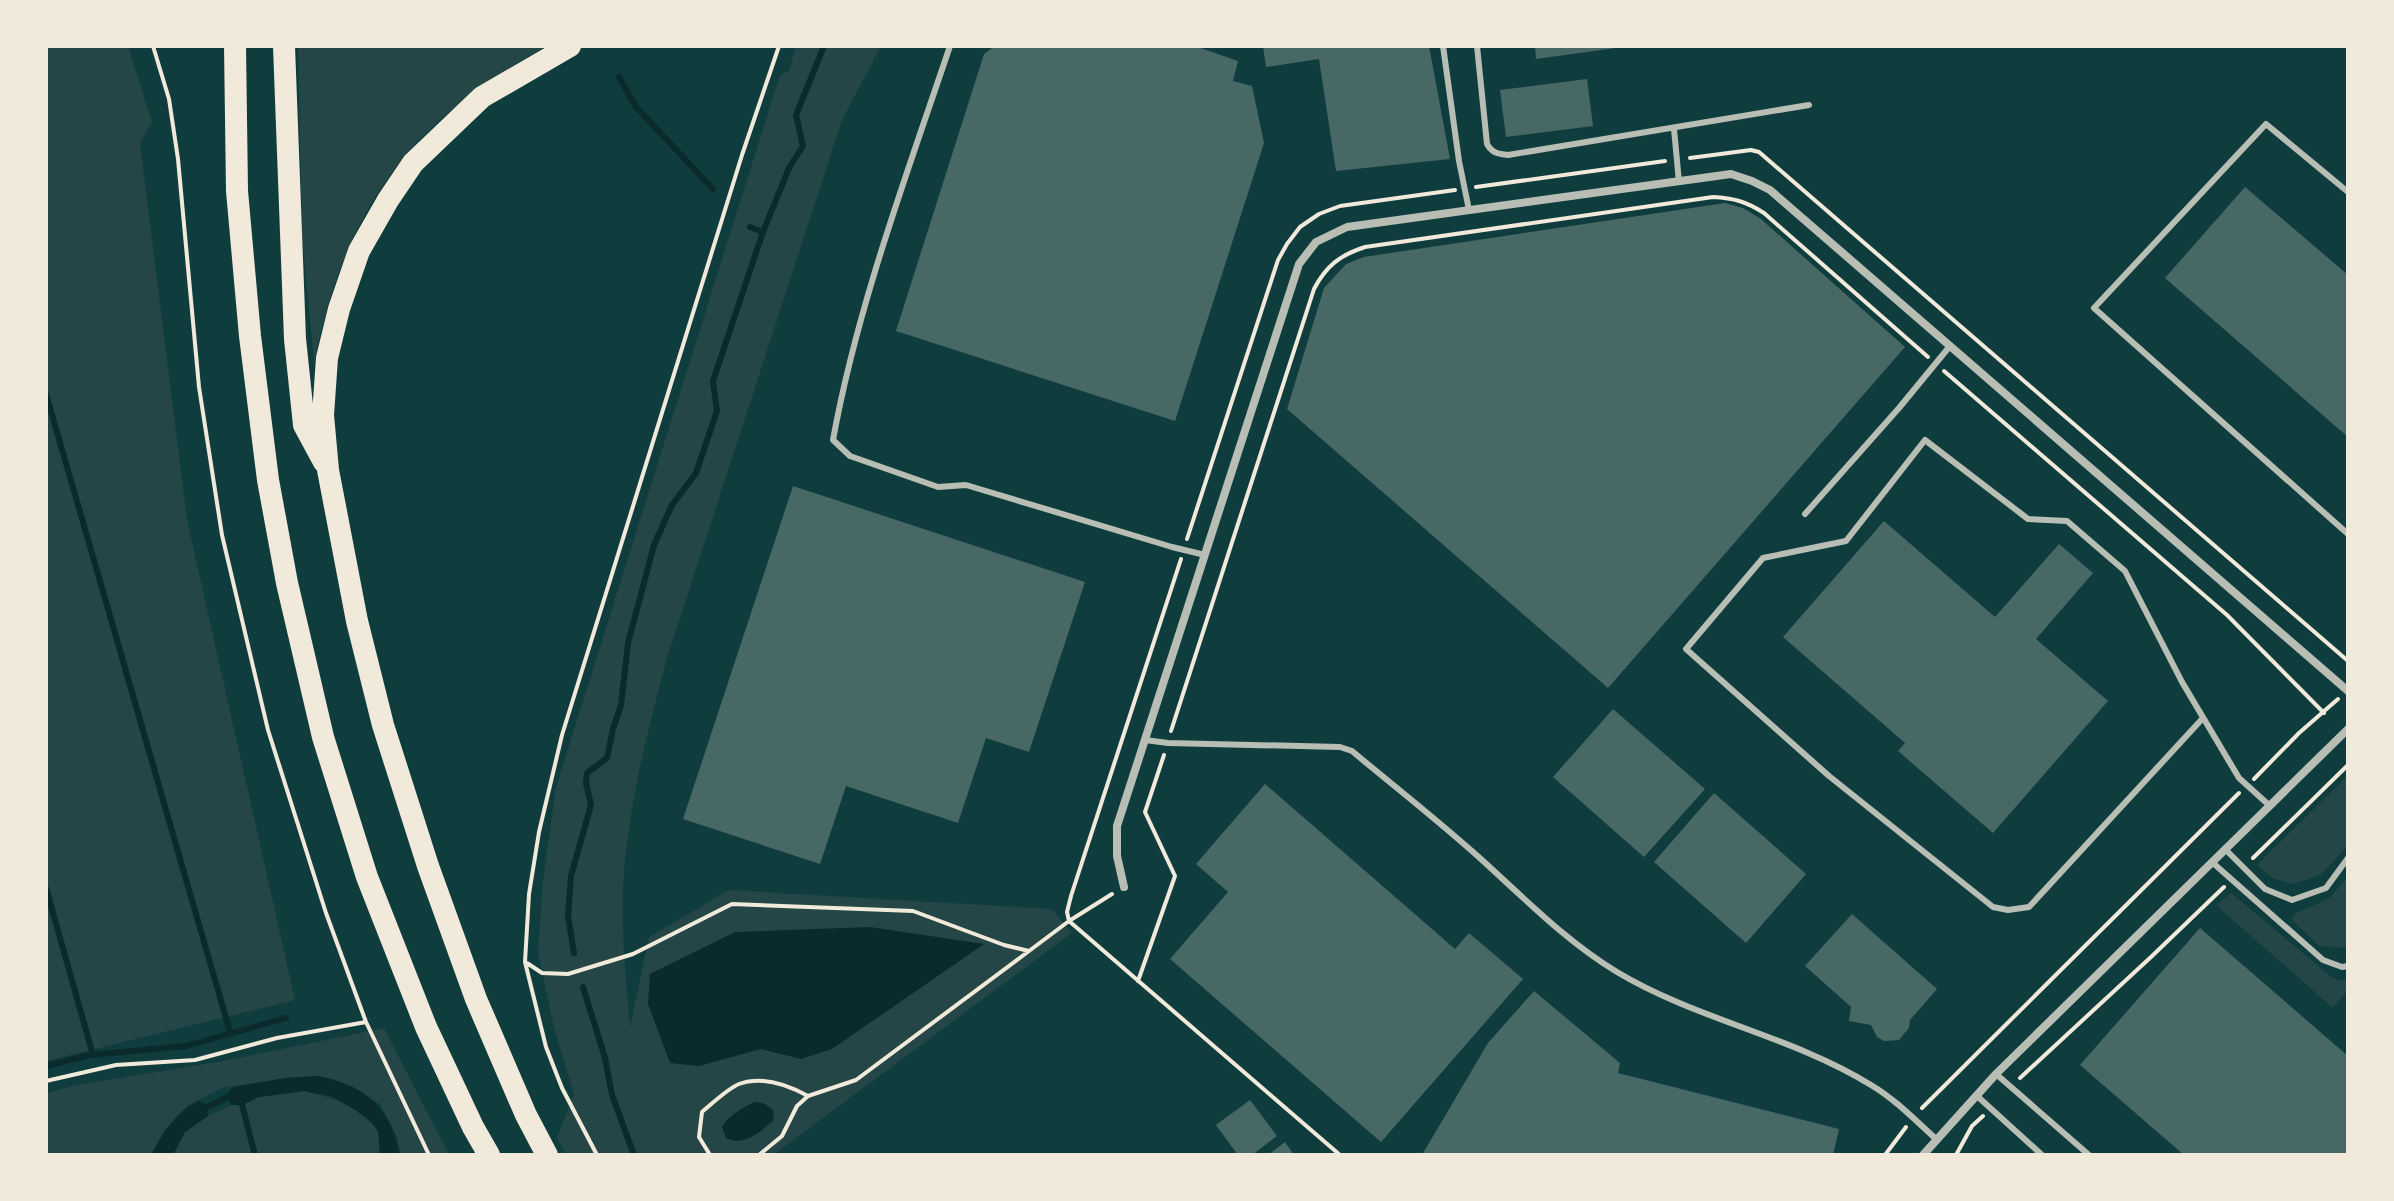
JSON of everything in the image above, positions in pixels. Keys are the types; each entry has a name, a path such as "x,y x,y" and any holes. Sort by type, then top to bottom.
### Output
{"highway":[{"path":"235,46 237,191 249,322 268,480 287,583 323,737 367,877 426,1027 489,1155"},
{"path":"284,46 295,339 304,425 328,470"},
{"path":"547,1155 526,1115 476,999 428,866 383,725 357,621 328,470 323,415 327,358 339,309 359,251 388,200 413,163 482,97 570,46"}],"street":[{"path":"1124,887 1117,856 1117,826 1299,264 1316,242 1347,227 1731,174 1752,181 1770,190 2348,690"},
{"path":"1923,1155 1996,1074 2348,729"}],"lane":[{"path":"950,46 856,339 833,440 850,456 938,487 966,485 1205,555"},
{"path":"1443,46 1469,210"},
{"path":"1477,46 1487,144 1490,150 1498,154 1674,129 1809,105"},
{"path":"2348,192 2266,124 2094,308 2348,534"},
{"path":"1674,129 1679,182"},
{"path":"1805,514 1950,346"},
{"path":"2203,718 2029,907 2008,910 1993,907 1829,776 1686,649 1763,558 1846,541 1925,440 2028,519 2067,521 2125,571 2182,682 2239,778 2270,806"},
{"path":"1145,740 1340,747 1352,751 1581,948 1619,973 1689,1008 1834,1065 1887,1095 1936,1139"},
{"path":"2226,850 2265,889 2292,900 2326,888 2348,858"},
{"path":"2213,863 2323,960 2348,966"},
{"path":"1996,1074 2089,1155"},
{"path":"1976,1095 2042,1155"}],"path":[{"path":"153,46 169,99 178,159 199,387 222,535 268,730 326,913 366,1022 429,1155"},
{"path":"597,1155 562,1088 546,1047 525,962 531,879 562,735 742,155 779,46"},
{"path":"1340,1155 1069,921 1067,912 1278,260 1300,227 1319,214 1340,206 1677,159 1751,150 1759,152 2348,661"},
{"path":"1138,981 1175,876 1145,812 1314,289 1321,275 1334,261 1348,252 1365,247 1713,197 1749,203 2227,615 2324,713"},
{"path":"1885,1155 1913,1118 1950,1078 2299,733 2348,690"},
{"path":"2243,867 2348,765"},
{"path":"2010,1087 2232,879"},
{"path":"759,1155 782,1136 797,1106 808,1096 856,1080 1069,921 1124,887"},
{"path":"525,962 542,973 568,974 633,954 732,904 913,911 1004,945 1029,951"},
{"path":"46,1081 116,1065 195,1060 277,1038 366,1022"},
{"path":"710,1155 699,1137 702,1112 738,1084 764,1080 792,1087 808,1096"},
{"path":"1956,1155 1972,1126 1991,1109"}],"shaded area":[{"path":"46,46 128,46 152,122 140,143 187,520 295,1000 46,1061"},
{"path":"298,46 546,46 460,103 430,130 381,188 347,252 323,324 314,363 302,235"},
{"path":"796,46 881,46 842,120 667,658 643,753 626,850 624,939 630,1028 649,937 729,890 1052,909 1072,933 773,1155 567,1155 557,1138 574,1094 554,1028 538,952 543,881 556,787 780,75 789,71"},
{"path":"2348,775 2348,845 2321,875 2293,884 2272,878 2257,865"},
{"path":"2348,876 2348,948 2319,946 2291,919 2296,913 2330,898"},
{"path":"2231,893 2329,975 2339,981 2348,979 2348,990 2333,1008 2216,905"},
{"path":"870,927 984,944 832,1049 801,1059 761,1049 699,1066 670,1063 648,1004 650,974 735,932"},
{"path":"384,1028 449,1155 401,1155 397,1137 380,1104 319,1076 222,1088 188,1105 164,1131 151,1155 46,1155 46,1093"},
{"path":"319,1076 350,1086 374,1101 390,1124 400,1155 380,1155 378,1131 371,1122 330,1096 304,1091 259,1097 242,1105 231,1105 227,1097 232,1087"},
{"path":"304,1091 344,1103 364,1114 377,1129 380,1155 173,1155 185,1132 208,1116 259,1097"},
{"path":"200,1101 208,1106 208,1116 185,1132 173,1155 151,1155 177,1117"},
{"path":"754,1102 763,1103 774,1112 773,1121 745,1140 726,1138 722,1127 725,1123"}],"building":[{"path":"995,46 1195,46 1238,61 1233,81 1252,86 1264,143 1175,421 896,331 984,54"},
{"path":"1263,46 1429,46 1450,159 1336,171 1319,59 1266,67"},
{"path":"1535,46 1616,46 1616,48 1536,59"},
{"path":"1587,79 1593,126 1506,137 1500,90"},
{"path":"2245,187 2348,275 2348,437 2165,278"},
{"path":"1725,203 1743,208 1761,219 1905,347 1608,688 1287,409 1324,288 1346,264 1364,257"},
{"path":"793,486 1085,582 1029,752 986,738 958,823 846,786 820,864 683,819"},
{"path":"1884,521 1995,617 2059,544 2093,573 2036,639 2108,701 1993,833 1898,751 1905,743 1783,637"},
{"path":"1613,709 1705,789 1644,857 1553,777"},
{"path":"1265,784 1455,949 1469,933 1523,979 1381,1142 1170,959 1228,892 1196,864"},
{"path":"1714,793 1806,874 1746,943 1654,862"},
{"path":"1852,914 1937,989 1910,1020 1909,1028 1899,1040 1884,1041 1877,1037 1871,1025 1849,1021 1851,1007 1805,966"},
{"path":"2200,928 2348,1056 2348,1155 2184,1155 2080,1065"},
{"path":"1534,991 1620,1063 1618,1073 1839,1129 1833,1155 1422,1155 1488,1043"},
{"path":"1250,1100 1277,1136 1252,1155 1238,1155 1216,1125"},
{"path":"1285,1142 1294,1155 1268,1155"}],"waterway":[{"path":"574,953 568,916 571,876 591,805 587,773 607,758 621,705 628,643 654,545 672,505 696,473 717,411 713,381 763,232 789,168 803,146 796,115 824,46"},
{"path":"619,77 636,107 713,189"},
{"path":"750,227 763,232"},
{"path":"46,394 230,1032"},
{"path":"46,888 93,1055"},
{"path":"583,987 605,1058 612,1095 634,1155"},
{"path":"46,1066 90,1055 186,1046 286,1018"},
{"path":"204,1109 233,1094"},
{"path":"241,1101 255,1155"}]}
